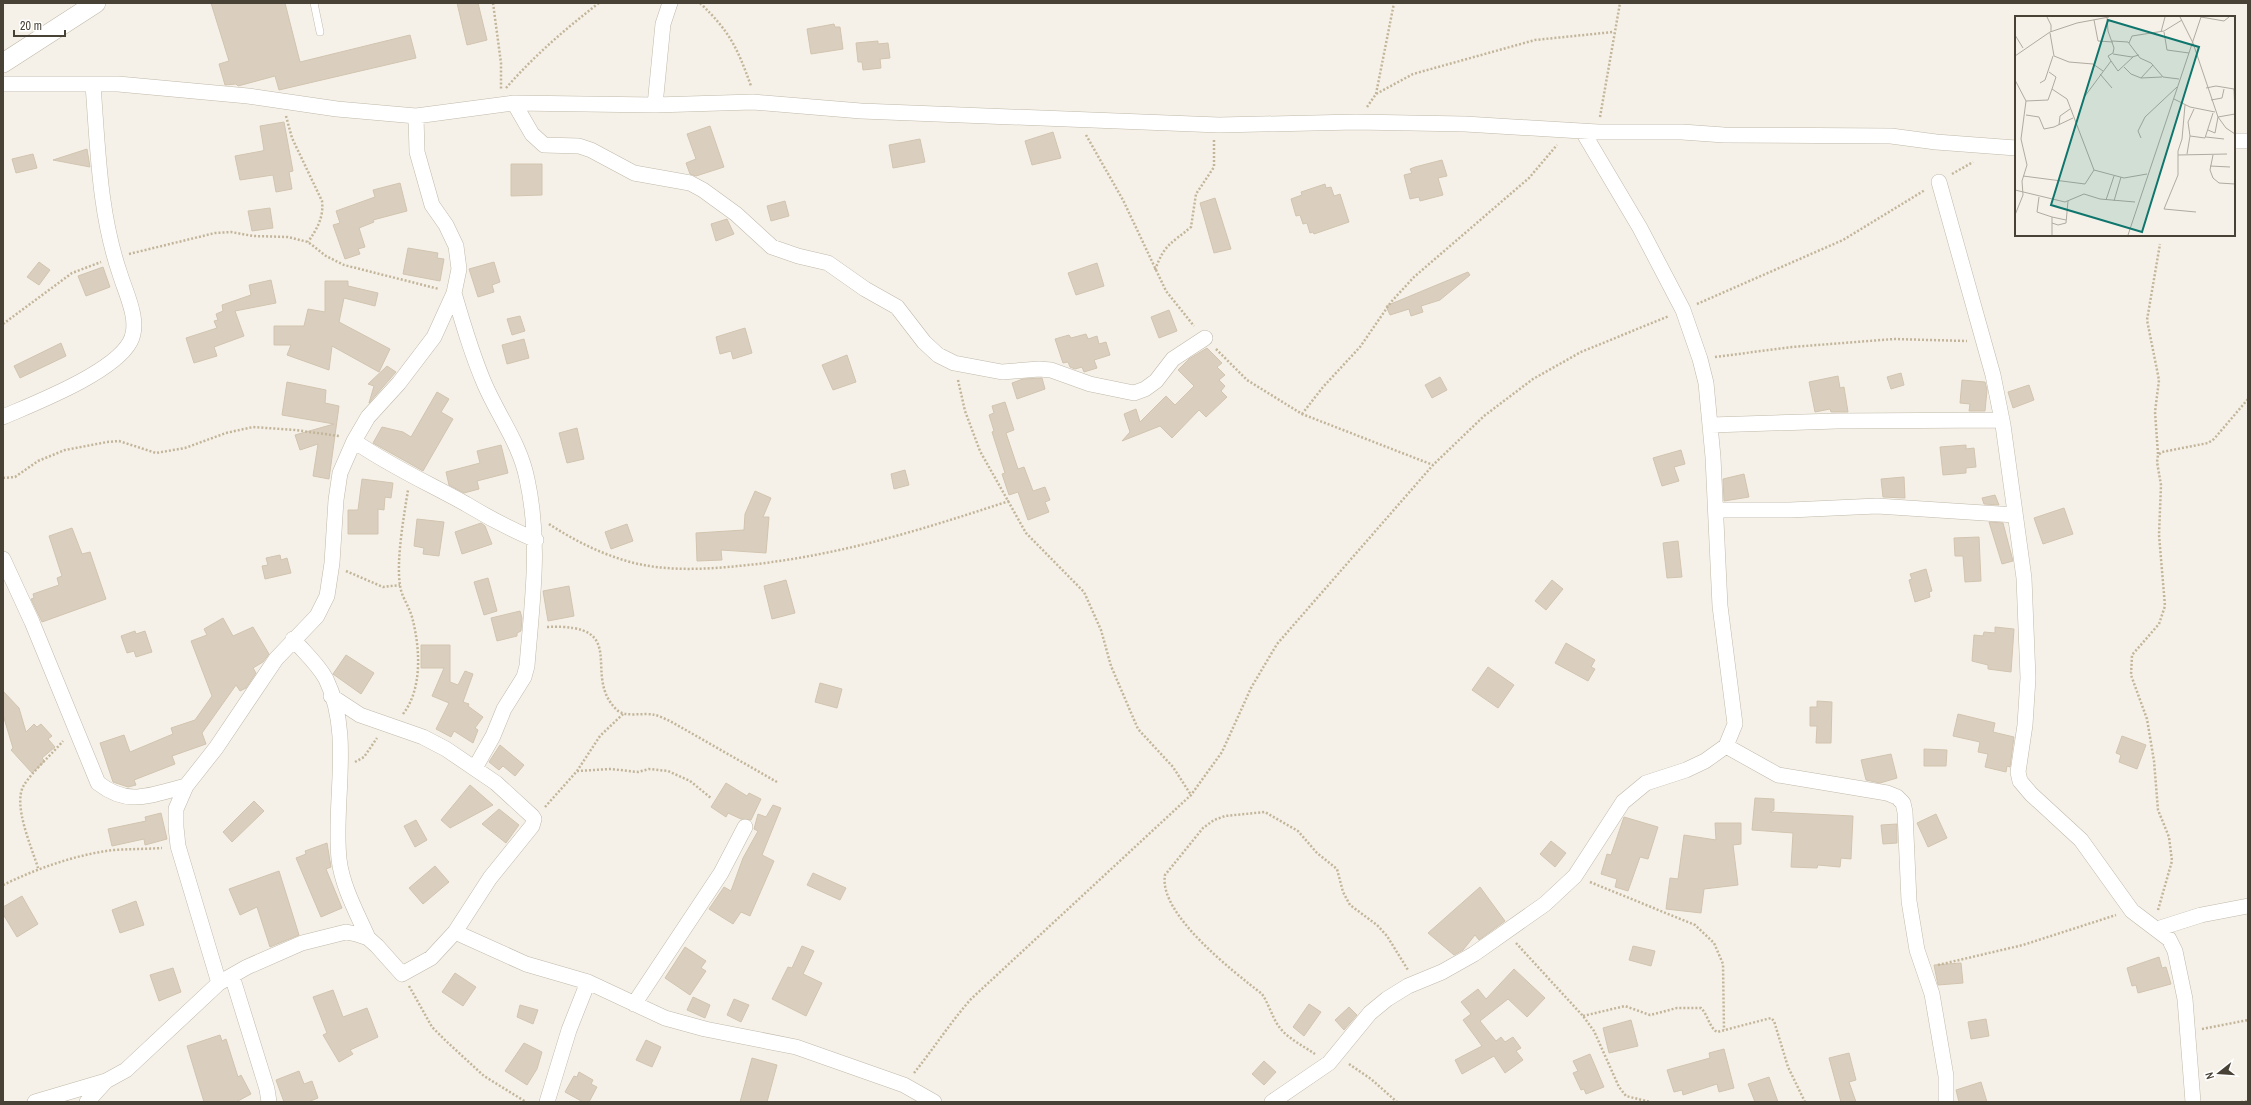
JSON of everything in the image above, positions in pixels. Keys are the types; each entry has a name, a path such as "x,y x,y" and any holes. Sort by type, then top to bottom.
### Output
{"street":[{"path":"3,63 96,3"},
{"path":"655,105 663,24 670,3"},
{"path":"3,84 118,84 248,96 337,109 416,116 514,104 655,105 753,102 861,111 1219,125 1356,122 1465,124 1583,132 1682,132 1724,135 1891,136 1996,148 2015,148"},
{"path":"3,417 62,392 117,356 130,341 134,319 114,258 102,209 93,85"},
{"path":"514,104 532,134 544,145 580,146 591,150 634,173 690,183 703,190 736,214 772,247 798,256 828,263 865,289 897,307 924,342 938,354 954,363 1002,372 1039,369 1051,370 1090,384 1134,393 1145,389 1156,381 1173,359 1205,338"},
{"path":"270,1102 268,1089 225,979 178,846 176,809 186,786 216,748 276,659 293,639 317,616 327,596 332,563 336,500 340,474 354,441 368,417 399,384 434,337 454,293 459,269 456,246 446,225 432,205 417,152 416,116"},
{"path":"1272,1102 1333,1059 1370,1013 1387,999 1416,983 1442,972 1507,933 1545,904 1575,876 1623,802 1646,784 1686,770 1705,761 1726,746 1735,724 1720,606 1711,425 1706,383 1700,358 1683,310 1640,228 1583,132"},
{"path":"2235,141 2248,142"},
{"path":"1940,182 1984,341 2002,420 2024,578 2028,678 2025,725 2018,772 2020,781 2031,794 2081,840 2132,911 2157,929 2169,940 2175,951 2185,999 2193,1102"},
{"path":"454,293 470,347 485,386 516,442 527,478 536,540 527,666 524,677 512,694 493,736 475,768"},
{"path":"1711,425 1837,421 2002,420"},
{"path":"354,441 377,458 465,504 500,525 536,540"},
{"path":"1716,510 1790,510 1877,506 2015,515"},
{"path":"3,559 32,622 74,728 98,783 111,793 120,797 140,798 186,786"},
{"path":"293,639 326,679 339,730 341,768 336,819 339,861 347,891 368,938 402,974 431,958 455,932 490,878 532,826 534,819 496,783 446,749 428,740 360,715 331,696"},
{"path":"1726,746 1778,775 1887,793 1897,797 1903,804 1905,812 1909,901 1917,950 1932,994 1946,1076 1946,1102"},
{"path":"634,1004 721,873 745,827"},
{"path":"2157,929 2201,915 2248,906"},
{"path":"346,932 357,914"},
{"path":"35,1102 106,1080 126,1070 225,979 302,943 346,932 368,938"},
{"path":"455,932 526,964 588,982 665,1018 705,1029 796,1047 904,1085 934,1102"},
{"path":"546,1102 569,1030 588,982"},
{"path":"87,1102 106,1080"}],"lane":[{"path":"314,3 320,32"}],"path":[{"path":"493,3 501,63 502,93 527,64 558,35 599,3"},
{"path":"700,3 722,24 737,47 751,86 753,102"},
{"path":"1356,122 1376,94 1394,3"},
{"path":"1302,414 1323,387 1360,347 1390,302 1414,277 1583,132 1613,32 1620,3"},
{"path":"1376,94 1413,74 1492,51 1535,40 1613,32"},
{"path":"282,102 292,138 322,201 323,210 319,223 308,242"},
{"path":"1076,119 1123,200 1166,291 1180,311 1248,380 1302,414 1433,465"},
{"path":"1155,270 1162,252 1167,246 1191,227 1196,194 1214,167 1214,140 1219,125"},
{"path":"904,1085 940,1040 951,1022 971,1000 1191,795 1222,752 1251,688 1277,644 1433,465 1484,416 1533,379 1581,352 1683,310 1843,240 1996,148"},
{"path":"3,324 72,273 114,258 215,234 231,232 253,236 288,237 308,242 326,256 344,265 454,293"},
{"path":"2157,929 2158,905 2172,861 2169,837 2158,810 2154,761 2147,719 2131,675 2132,655 2159,624 2165,606 2159,535 2161,485 2157,462 2158,455 2155,412 2159,380 2147,320 2160,244"},
{"path":"1700,358 1792,347 1894,339 1984,341"},
{"path":"954,363 965,412 980,451 1026,533 1084,592 1101,630 1111,666 1138,729 1173,767 1191,795"},
{"path":"2158,455 2162,452 2208,443 2214,439 2248,399"},
{"path":"3,478 14,477 38,461 65,450 107,442 119,441 156,453 185,448 226,433 253,427 335,435 354,441"},
{"path":"341,768 364,757 378,737 403,714 409,704 418,662 417,640 413,621 400,586 405,512 411,476"},
{"path":"533,514 573,539 606,554 634,563 693,570 824,554 878,542 1009,501"},
{"path":"332,563 355,576 383,587 400,586"},
{"path":"530,628 557,626 589,632 599,647 607,697 617,710 623,714 655,715 670,721 777,782"},
{"path":"534,819 577,771 600,736 623,714"},
{"path":"38,868 21,808 20,795 24,785 74,728"},
{"path":"577,771 611,769 638,772 649,769 668,771 690,781 711,798"},
{"path":"1397,1102 1371,1079 1287,1035 1276,1022 1268,1002 1262,994 1201,941 1181,918 1172,904 1164,884 1165,875 1203,828 1214,820 1225,816 1265,812 1298,831 1317,853 1337,869 1342,892 1350,905 1377,925 1387,936 1416,983"},
{"path":"3,885 38,868 113,850 178,846"},
{"path":"1575,876 1695,925 1714,943 1723,964 1724,1030"},
{"path":"1924,968 2023,945 2132,911"},
{"path":"1507,933 1584,1016 1594,1032 1622,1092 1626,1096 1636,1100 1650,1102"},
{"path":"402,974 422,1006 432,1027 484,1076 526,1102"},
{"path":"1584,1016 1606,1009 1625,1006 1650,1015 1677,1008 1701,1008 1706,1012 1714,1030 1717,1032 1768,1018 1773,1019 1788,1067 1805,1102"},
{"path":"2188,1032 2248,1020"},
{"path":"2241,1102 2248,1101"}],"building":[{"path":"211,3 285,3 300,62 410,35 416,58 279,90 275,76 238,86 236,84 225,85 219,64 229,61"},
{"path":"457,3 478,3 487,40 467,45"},
{"path":"834,24 835,27 840,27 843,49 811,54 807,29"},
{"path":"878,41 878,44 888,43 890,58 880,59 881,68 863,70 862,62 858,62 856,43"},
{"path":"284,122 293,171 289,172 292,189 276,192 273,175 240,180 235,156 264,150 260,126"},
{"path":"710,126 724,167 696,176 690,174 686,163 696,159 687,134"},
{"path":"1053,132 1061,158 1032,165 1025,141"},
{"path":"920,139 925,162 893,168 889,145"},
{"path":"87,149 90,167 53,160"},
{"path":"33,154 37,168 16,173 12,159"},
{"path":"1442,160 1447,176 1438,178 1443,195 1420,201 1419,197 1410,199 1404,175 1412,173 1410,169 1415,167"},
{"path":"511,164 542,164 542,195 511,196"},
{"path":"400,183 407,211 373,220 374,222 359,228 365,247 358,249 360,254 345,259 333,225 340,223 336,211 375,197 373,190"},
{"path":"1325,184 1326,188 1331,187 1334,196 1340,194 1349,222 1314,234 1313,232 1310,233 1307,223 1303,224 1300,215 1296,216 1291,199 1302,195 1301,192"},
{"path":"1215,198 1231,249 1214,253 1200,203"},
{"path":"785,201 789,216 771,221 767,206"},
{"path":"270,208 273,228 252,231 248,211"},
{"path":"727,219 734,234 716,241 711,224"},
{"path":"408,248 438,253 437,258 444,259 440,281 403,274"},
{"path":"39,262 50,270 39,285 27,277"},
{"path":"494,262 500,282 492,285 494,292 478,297 469,269"},
{"path":"1097,263 1104,286 1076,295 1068,273"},
{"path":"103,267 110,287 86,296 78,276"},
{"path":"1468,272 1470,275 1440,300 1421,306 1423,312 1411,316 1409,309 1390,315 1386,306"},
{"path":"271,280 276,303 235,311 244,336 214,347 217,356 194,363 186,338 217,328 214,321 218,320 216,314 223,311 222,305 251,295 249,285"},
{"path":"325,281 348,281 348,286 378,293 375,306 344,298 339,322 390,349 379,372 332,346 329,370 287,355 291,345 274,345 274,326 304,326 308,309 325,312"},
{"path":"1169,310 1177,331 1159,338 1151,317"},
{"path":"520,316 525,331 512,335 507,319"},
{"path":"745,328 752,353 733,359 731,351 720,354 716,337"},
{"path":"1086,334 1088,339 1097,336 1099,344 1106,342 1110,355 1094,360 1097,368 1084,372 1082,367 1075,369 1070,367 1068,362 1063,363 1055,339 1069,335 1071,338"},
{"path":"524,339 529,358 507,364 502,345"},
{"path":"61,343 66,356 20,378 14,366"},
{"path":"1207,348 1222,363 1217,367 1225,375 1219,380 1225,386 1221,391 1227,397 1206,417 1199,410 1172,438 1160,426 1122,441 1130,432 1124,414 1136,409 1140,422 1166,396 1175,405 1194,386 1178,370 1189,359"},
{"path":"847,355 856,382 833,390 822,365"},
{"path":"387,366 396,372 369,403 374,386 368,384"},
{"path":"1901,373 1904,385 1891,389 1887,377"},
{"path":"1838,376 1840,388 1844,387 1848,412 1831,412 1830,409 1815,412 1809,382"},
{"path":"1440,377 1447,390 1432,398 1425,385"},
{"path":"1042,378 1045,389 1017,399 1012,383 1023,379"},
{"path":"1962,380 1985,382 1987,390 1985,411 1969,411 1970,404 1960,403"},
{"path":"287,382 326,390 325,403 339,406 329,479 313,476 318,444 300,450 295,435 334,424 282,415"},
{"path":"2029,385 2034,400 2013,408 2008,392"},
{"path":"437,392 449,399 441,412 453,419 423,471 373,443 382,427 403,432 411,437"},
{"path":"1005,402 1014,430 1006,433 1018,469 1024,467 1033,491 1045,487 1050,500 1045,502 1049,512 1028,520 1018,492 1009,495 1002,474 1005,473 992,432 994,431 989,415 994,413 992,406"},
{"path":"577,428 584,459 567,463 559,433"},
{"path":"501,445 508,473 477,481 479,489 464,493 449,485 446,472 480,463 477,451"},
{"path":"1966,445 1966,449 1974,448 1976,467 1966,468 1966,473 1943,475 1940,447"},
{"path":"1681,450 1685,464 1674,467 1679,481 1662,486 1653,458"},
{"path":"905,470 909,485 894,489 891,474"},
{"path":"1744,474 1749,497 1724,501 1723,479"},
{"path":"1904,477 1905,498 1883,497 1881,479"},
{"path":"362,479 393,483 391,498 385,497 384,510 378,509 378,534 348,534 348,510 358,510"},
{"path":"755,491 771,498 763,517 769,517 766,553 721,550 722,560 697,561 696,533 744,530 745,514"},
{"path":"1995,495 1999,505 1984,504 1982,498"},
{"path":"2064,508 2073,534 2043,544 2034,518"},
{"path":"417,519 444,522 439,556 423,554 424,548 414,546"},
{"path":"1989,522 2003,523 2013,561 2002,564"},
{"path":"481,523 485,526 492,544 462,554 455,532"},
{"path":"627,524 633,541 611,549 605,532"},
{"path":"72,528 82,554 90,552 106,599 42,622 31,599 34,598 33,594 59,585 57,578 62,576 49,536"},
{"path":"1979,537 1981,581 1965,582 1963,556 1955,556 1954,538"},
{"path":"1678,541 1682,577 1667,578 1663,543"},
{"path":"280,555 281,560 287,558 291,573 265,579 262,566 268,565 266,558"},
{"path":"1926,569 1932,591 1929,592 1930,597 1915,602 1909,580 1912,579 1910,574"},
{"path":"488,578 497,611 484,615 474,582"},
{"path":"786,580 795,613 772,619 764,586"},
{"path":"1552,580 1563,589 1546,610 1535,601"},
{"path":"569,586 574,616 548,621 543,591"},
{"path":"520,611 522,618 521,631 517,633 517,636 497,641 491,618"},
{"path":"223,618 233,636 253,627 269,654 263,662 253,668 256,673 246,688 240,691 236,685 202,733 206,744 172,756 175,764 134,780 136,785 128,787 113,782 100,743 124,735 130,752 173,734 171,728 195,720 212,696 191,641 207,635 204,629"},
{"path":"1995,627 2014,629 2011,672 1988,669 1988,665 1972,661 1974,635 1983,636 1984,632 1995,633"},
{"path":"135,631 136,634 145,631 152,652 136,657 134,651 127,653 121,636"},
{"path":"1566,643 1595,660 1591,667 1595,669 1588,681 1555,663"},
{"path":"421,645 450,645 450,682 458,685 465,671 473,674 463,702 469,704 468,706 483,717 475,728 478,730 473,743 454,731 451,737 436,729 449,703 432,696 444,668 421,668"},
{"path":"346,655 374,673 361,694 333,674"},
{"path":"1488,667 1514,685 1498,708 1472,690"},
{"path":"820,683 842,689 837,708 815,702"},
{"path":"3,691 19,708 26,732 34,724 37,727 41,724 52,736 48,739 55,747 42,758 45,761 32,773 11,750 13,748 3,715"},
{"path":"1817,701 1832,702 1831,743 1816,743 1817,726 1810,726 1810,707 1817,707"},
{"path":"1958,714 1995,723 1993,732 2014,737 2010,767 2007,766 2006,772 1985,767 1988,754 1978,752 1980,742 1953,736"},
{"path":"2122,736 2146,745 2137,769 2119,762 2121,755 2116,753"},
{"path":"500,745 524,765 515,776 503,766 499,770 489,762"},
{"path":"1924,749 1947,750 1946,766 1924,766"},
{"path":"1891,754 1897,778 1880,783 1866,780 1861,760"},
{"path":"726,783 747,796 749,793 761,799 751,820 741,819 728,813 726,817 711,807"},
{"path":"470,785 493,805 450,828 441,820"},
{"path":"1755,798 1774,799 1774,810 1770,812 1853,816 1851,859 1841,858 1840,867 1818,865 1817,868 1791,867 1793,833 1752,830"},
{"path":"254,801 264,811 232,842 223,832"},
{"path":"773,805 781,808 762,855 774,861 750,916 741,912 733,924 709,909 724,887 731,891 743,858 758,831 754,829 758,814 766,817"},
{"path":"499,809 519,825 506,843 482,824"},
{"path":"161,813 167,839 145,845 144,839 112,846 108,829 146,821 145,817"},
{"path":"1936,814 1947,838 1928,847 1917,823"},
{"path":"1624,817 1658,827 1648,859 1640,857 1628,891 1615,887 1617,879 1601,874 1607,854 1611,855"},
{"path":"416,820 427,840 415,847 404,826"},
{"path":"1715,823 1741,823 1741,844 1733,845 1738,885 1704,889 1701,913 1666,909 1670,878 1678,879 1684,835 1716,840"},
{"path":"1897,824 1897,843 1883,844 1881,825"},
{"path":"1551,841 1566,853 1555,867 1540,854"},
{"path":"327,843 331,867 326,869 342,908 321,917 296,858 306,854 305,851"},
{"path":"435,866 449,882 423,904 409,888"},
{"path":"279,871 299,935 270,947 257,907 240,915 229,889"},
{"path":"813,873 846,888 840,900 807,885"},
{"path":"1480,887 1505,921 1479,940 1475,935 1463,950 1454,955 1428,933"},
{"path":"22,896 38,924 17,937 3,914 3,907"},
{"path":"136,901 144,925 120,933 112,910"},
{"path":"802,946 814,951 803,974 822,983 806,1016 772,999 788,967 792,968"},
{"path":"1633,946 1655,951 1651,966 1629,960"},
{"path":"685,947 706,961 701,968 706,971 690,995 665,978"},
{"path":"2159,957 2162,968 2166,967 2171,984 2138,993 2136,985 2132,986 2127,968"},
{"path":"1961,963 1963,983 1938,985 1934,965"},
{"path":"173,968 181,992 159,1001 150,975"},
{"path":"1514,969 1545,998 1527,1017 1508,999 1480,1021 1496,1041 1501,1037 1505,1042 1513,1037 1521,1048 1516,1051 1523,1060 1505,1073 1494,1056 1462,1074 1455,1060 1482,1046 1463,1020 1471,1014 1461,1002 1478,989 1486,999"},
{"path":"455,973 476,987 463,1006 442,992"},
{"path":"333,990 343,1017 367,1008 378,1037 350,1050 353,1054 339,1062 323,1035 327,1033 313,997"},
{"path":"693,997 710,1005 705,1018 687,1010"},
{"path":"734,999 749,1005 741,1022 727,1015"},
{"path":"1309,1004 1321,1012 1304,1036 1293,1027"},
{"path":"520,1005 538,1010 533,1024 517,1017"},
{"path":"1349,1007 1357,1015 1344,1030 1335,1020"},
{"path":"1986,1019 1989,1036 1971,1039 1968,1022"},
{"path":"1631,1020 1638,1046 1609,1053 1603,1028"},
{"path":"220,1035 222,1041 226,1039 238,1077 241,1075 251,1094 236,1102 204,1102 187,1046"},
{"path":"646,1040 661,1047 652,1067 636,1060"},
{"path":"524,1043 542,1052 537,1069 527,1085 505,1071"},
{"path":"1724,1049 1734,1088 1719,1092 1717,1084 1683,1095 1682,1090 1674,1092 1667,1070 1710,1058 1709,1053"},
{"path":"1849,1053 1856,1080 1849,1082 1856,1102 1841,1102 1829,1058"},
{"path":"1590,1054 1604,1087 1586,1094 1584,1089 1581,1090 1573,1073 1578,1071 1573,1061"},
{"path":"752,1058 777,1065 767,1102 740,1102"},
{"path":"1264,1061 1276,1072 1264,1085 1252,1074"},
{"path":"299,1071 304,1084 312,1081 318,1098 308,1102 284,1102 276,1080"},
{"path":"579,1072 593,1080 591,1084 597,1087 589,1102 583,1102 565,1092 574,1076 577,1077"},
{"path":"1769,1077 1778,1102 1755,1102 1748,1084"},
{"path":"1981,1082 1987,1102 1959,1102 1956,1090"}]}
